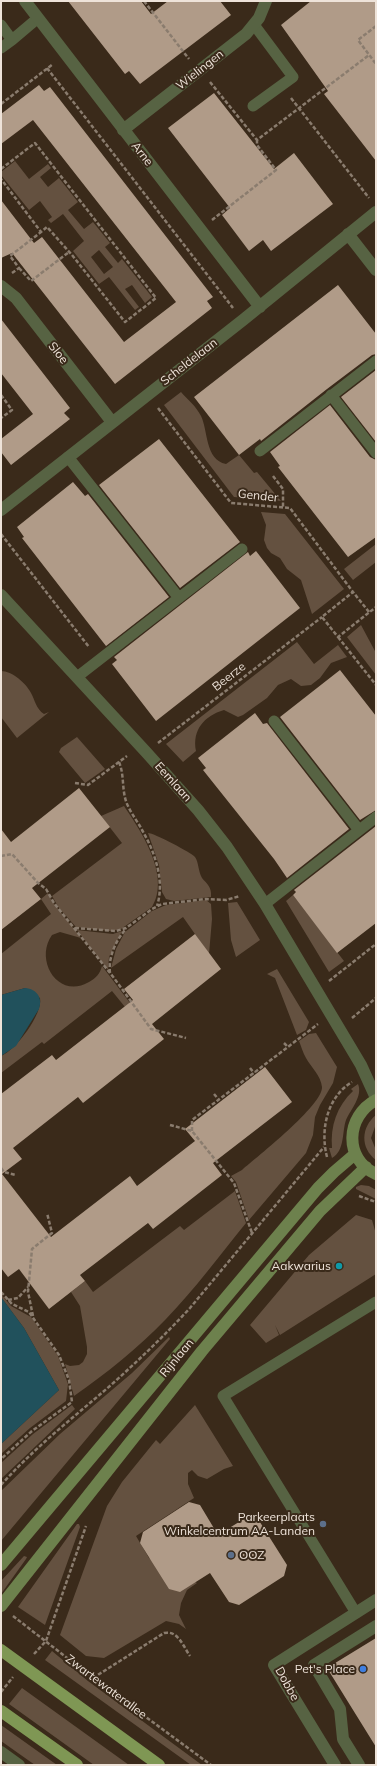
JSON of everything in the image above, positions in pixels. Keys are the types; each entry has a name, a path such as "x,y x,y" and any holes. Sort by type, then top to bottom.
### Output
{"main road":[{"path":"1,1650 159,1765"},
{"path":"1,1711 77,1765"}],"street":[{"name":"Arne","path":"25,1 260,307"},
{"name":"Wielingen","path":"123,130 255,26 266,1"},
{"name":"Scheldelaan","path":"1,510 260,307 376,212"},
{"path":"348,234 376,270"},
{"name":"Sloe","path":"4,282 112,422"},
{"name":"Eemlaan","path":"1,595 198,810 227,847 265,904 367,1074 376,1099"},
{"path":"371,1170 356,1154 352,1140 356,1119 364,1108 376,1099"},
{"name":"Rijnlaan","path":"1,1565 318,1188 334,1172 356,1154"},
{"name":"Rijnlaan","path":"4,1609 207,1346 320,1210 371,1170"},
{"name":"Dobbe","path":"335,1765 274,1665 376,1600"},
{"path":"359,1765 343,1740 340,1709 314,1665 376,1626"},
{"path":"1,1752 19,1765"}],"lane":[{"path":"1,48 38,18"},
{"path":"1,26 12,40"},
{"path":"253,106 292,77 255,26"},
{"path":"260,451 376,361"},
{"path":"332,395 376,453"},
{"path":"68,457 179,598"},
{"path":"77,677 242,548"},
{"path":"274,721 359,830"},
{"path":"265,904 376,817"},
{"path":"356,1613 223,1396 376,1302"}],"path":[{"path":"144,1 198,71 212,84 257,140 257,145 276,170 200,230"},
{"path":"376,26 358,40 376,64"},
{"path":"1,104 65,54"},
{"path":"257,140 369,55"},
{"path":"47,68 243,320"},
{"path":"281,86 371,200"},
{"path":"1,169 35,143 156,298 125,322 69,252 47,227 10,256 31,282 69,252"},
{"path":"1,179 42,232"},
{"path":"4,282 19,268"},
{"name":"Gender","path":"148,394 231,503 290,508 353,592"},
{"path":"1,395 12,410 1,418"},
{"path":"273,476 284,489 283,508"},
{"path":"1,534 90,647 66,666"},
{"path":"353,592 369,612"},
{"name":"Beerze","path":"75,783 88,785 119,762 143,749 322,617 353,592"},
{"path":"338,637 376,606"},
{"path":"322,617 376,686"},
{"path":"119,762 123,770 123,787 128,806 146,836 157,868 160,887 157,906"},
{"path":"1,856 12,854 38,883 46,888 54,903 110,973 151,1029 186,1038"},
{"path":"74,928 110,932 126,928 157,906 168,903 206,899 232,899 256,890"},
{"path":"110,973 110,963 113,950 126,928"},
{"path":"316,990 376,944"},
{"path":"339,1028 376,998"},
{"path":"192,1131 192,1120 330,1013"},
{"path":"284,1043 288,1047"},
{"path":"250,1068 254,1073"},
{"path":"214,1094 219,1100"},
{"path":"170,1125 192,1131 234,1183 252,1233"},
{"name":"Rijnlaan","path":"1,1485 72,1417 151,1348 190,1308 324,1147"},
{"path":"1,1168 4,1172 16,1175"},
{"path":"33,1316 28,1286 32,1249 52,1233 47,1213"},
{"path":"7,1299 16,1300 28,1286"},
{"path":"1,1292 12,1304 29,1312 33,1316 62,1360 69,1380 72,1402 32,1431 1,1459"},
{"path":"1,1692 46,1641 87,1522"},
{"name":"Zwartewaterallee","path":"4,1609 93,1678 211,1765"},
{"path":"93,1678 164,1633 175,1633 190,1656"}],"shaded area":[{"path":"15,161 29,179 48,164 51,168 40,177 48,187 59,178 78,202 68,210 84,229 93,222 110,243 105,247 118,263 122,259 152,297 145,303 132,285 125,289 139,307 135,310 109,277 99,284 73,251 84,241 63,214 51,223 48,220 52,217 40,201 29,210 1,175 1,172","holes":["99,250 113,267 104,274 91,257"]},
{"path":"181,392 199,412 208,444 214,457 226,464 239,455 254,473 257,472 281,501 234,497 164,405"},
{"path":"261,512 285,514 344,589 312,614 301,580 287,569 280,558 271,553 267,548 264,540 266,525"},
{"path":"376,544 376,562 353,580 344,569"},
{"path":"361,625 376,653 376,675 347,637"},
{"path":"297,642 314,664 338,645 347,657 331,663 320,678 311,685 301,686 291,679 278,685 267,698 243,715 238,717 224,710 211,716 205,720 198,730 195,743 196,751 183,762 166,744"},
{"path":"1,671 10,673 18,678 29,689 39,710 44,714 49,712 17,738 1,717"},
{"path":"77,737 105,769 85,783 59,752 61,748"},
{"path":"124,806 152,854 158,882 157,895 152,907 121,929 110,931 76,927 59,908 52,896 122,843 101,816"},
{"path":"148,833 173,844 195,857 202,878 210,888 211,897 174,901 166,899 162,892 159,865"},
{"path":"48,893 52,901 81,938 60,932 52,935 47,945 46,955 48,966 52,975 59,982 68,986 78,986 94,979 99,974 102,966 130,1003 125,1007 112,991 44,1044 42,1042 1,1073 1,1056 14,1047 27,1031 37,1013 40,1005 40,998 25,988 1,995 1,954 51,914 41,899"},
{"path":"293,895 344,961 329,972 286,901"},
{"path":"206,900 211,904 212,919 209,954 183,917 111,968 116,949 125,932 152,911 166,905"},
{"path":"237,902 260,940 236,957 231,940 228,903"},
{"path":"77,930 113,934 122,931 109,957 108,970"},
{"path":"277,969 309,1022 306,1030 297,1035 275,978 267,974"},
{"path":"316,1033 337,1067 333,1083 315,1117 313,1135 306,1153 249,1220 236,1182 231,1176 242,1170 274,1143 301,1118 312,1106 319,1095 322,1087 320,1079 305,1056 299,1041 309,1034"},
{"path":"358,1084 358,1098 346,1120 339,1151 332,1158 329,1148 332,1148 332,1132 336,1117 343,1103 353,1091 351,1089"},
{"path":"376,1115 376,1124 371,1138 376,1150 376,1160 367,1150 364,1138 367,1125"},
{"path":"361,1185 369,1186 376,1190 376,1199 356,1189 356,1187"},
{"path":"235,1191 246,1223 177,1308 122,1360 74,1396 65,1364 70,1366 79,1365 83,1362 87,1354 87,1347 80,1306 71,1292 85,1281 93,1292 180,1226 184,1230"},
{"path":"356,1215 372,1220 376,1234 376,1274 280,1335 275,1325 279,1335 266,1343 250,1325 309,1255"},
{"path":"1,1294 11,1306 31,1317 58,1356 68,1384 66,1401 30,1428 1,1454 1,1444 59,1390 24,1328 1,1297"},
{"path":"169,1337 170,1339 1,1541 1,1491 60,1434 132,1373"},
{"path":"72,1405 75,1409 1,1479 1,1463 33,1434"},
{"path":"195,1405 233,1466 224,1469 207,1479 198,1476 192,1470 188,1473 188,1484 194,1498 136,1536 149,1558 197,1583 187,1590 181,1603 179,1615 186,1629 179,1624 166,1621 104,1658 86,1656 60,1635 107,1506 122,1482 156,1440 160,1444"},
{"path":"77,1524 79,1524 80,1527 45,1625 18,1607"},
{"path":"24,1556 27,1557 26,1559 1,1594 1,1581"},
{"path":"52,1651 88,1681 202,1765 191,1765 45,1660"},
{"path":"22,1688 129,1765 94,1765 9,1704"},
{"path":"1,1725 57,1765 35,1765 1,1741"}],"water":[{"path":"25,988 33,990 38,995 40,1001 39,1009 16,1046 1,1056 1,995"},
{"path":"1,1297 24,1328 59,1390 1,1444"}],"building":[{"path":"68,1 141,1 151,14 168,1 220,1 231,15 140,84 129,71 125,74"},
{"path":"311,1 376,1 376,161 324,94 328,91 281,25"},
{"path":"39,85 44,91 50,87 213,297 207,301 212,308 115,384 12,253 1,258 1,200 34,243 42,237 124,342 176,302 33,120 1,144 1,114"},
{"path":"214,93 274,169 294,153 333,204 271,251 263,240 249,251 222,215 230,208 168,128"},
{"path":"338,285 376,334 376,354 372,355 327,389 261,441 260,439 239,455 194,397"},
{"path":"1,319 70,408 64,413 70,419 11,465 1,452 1,439 33,414 1,373"},
{"path":"376,370 376,442 341,397"},
{"path":"330,405 370,457 376,460 376,537 348,557 278,467 280,466 270,452"},
{"path":"159,439 240,542 180,588 99,485"},
{"path":"73,482 85,496 88,494 169,597 106,646 22,538 24,537 17,527"},
{"path":"256,551 300,608 156,721 112,664 117,660 114,657 248,552 250,556"},
{"path":"340,670 376,716 376,810 360,820 280,717"},
{"path":"255,713 263,724 267,723 349,829 287,878 274,859 203,770 206,768 198,758"},
{"path":"79,788 110,827 32,888 41,899 1,930 1,829 11,842"},
{"path":"376,826 376,923 337,953 293,895 296,892 294,890"},
{"path":"195,934 221,969 152,1024 164,1039 83,1103 78,1097 13,1148 22,1159 2,1174 51,1237 130,1176 137,1186 195,1141 185,1129 265,1067 292,1102 213,1163 222,1175 153,1229 148,1223 80,1275 85,1281 49,1309 19,1269 8,1277 1,1268 1,1094 52,1055 56,1060 133,1000 124,989"},
{"path":"189,1502 200,1505 218,1535 247,1517 258,1519 287,1565 284,1576 239,1605 229,1602 210,1573 180,1592 169,1589 140,1543 143,1532"},
{"path":"376,1638 376,1747 327,1668"}],"place":[{"name":"Aakwarius","path":"339,1266"},
{"name":"Parkeerplaats Winkelcentrum AA-Landen","path":"323,1524"},
{"name":"OOZ","path":"231,1555"},
{"name":"Pet's Place","path":"363,1669"}]}
